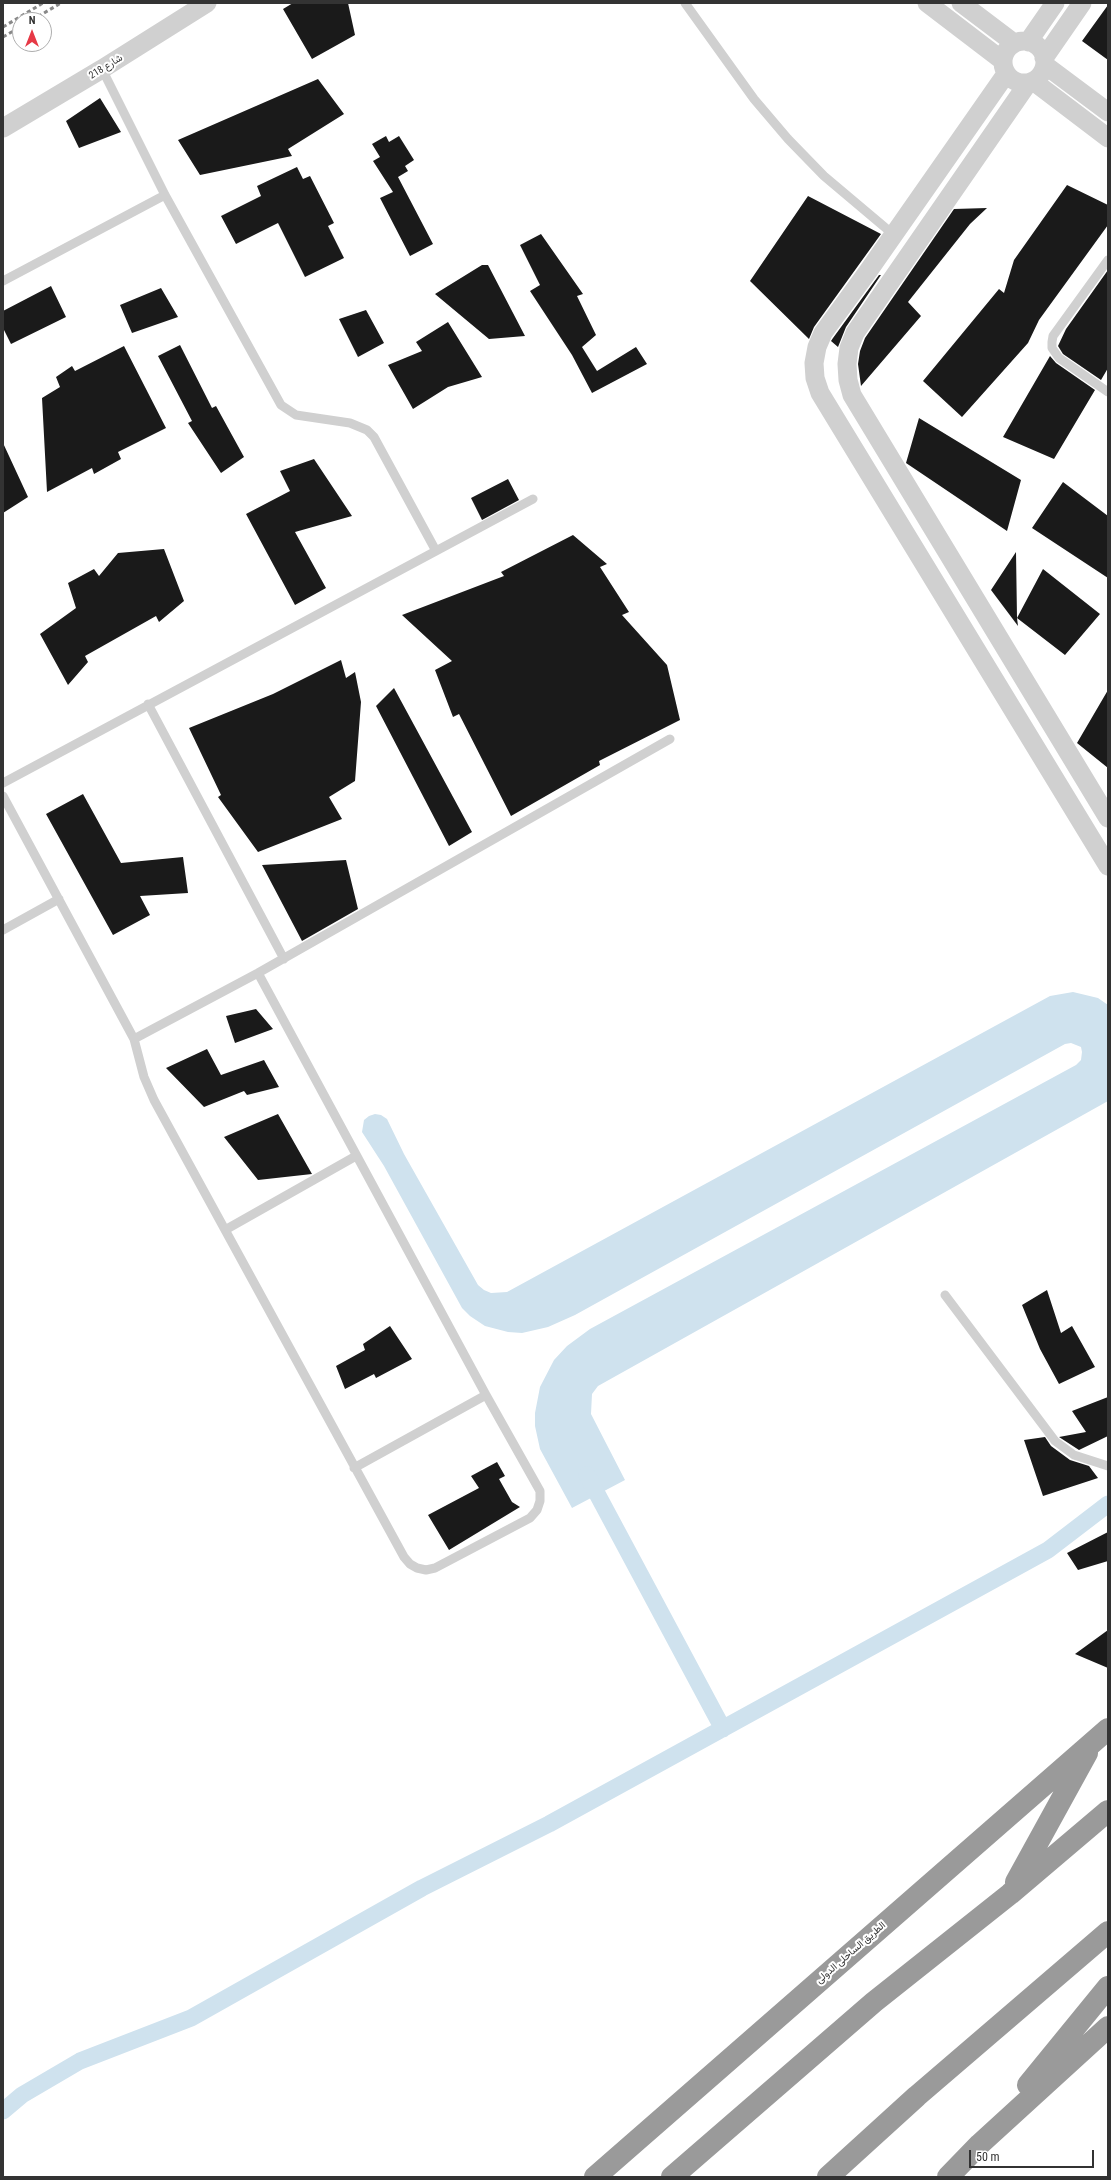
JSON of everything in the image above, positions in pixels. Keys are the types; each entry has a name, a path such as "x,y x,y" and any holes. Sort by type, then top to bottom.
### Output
{"highway":[{"path":"1010,1894 1101,1734"},
{"name":"الطريق الساحلى الدولى","path":"595,2177 1101,1734"},
{"path":"672,2177 874,2002 1010,1894 1108,1811"},
{"path":"828,2177 917,2096 1108,1932"},
{"path":"980,2144 1108,1987"},
{"path":"948,2177 980,2144 1108,2027"}],"street":[{"name":"شارع 218","path":"3,128 102,69 207,3"},
{"path":"926,3 1004,67 1012,80 1030,82 1108,138"},
{"path":"961,3 1021,43 1039,48 1045,62 1108,112"},
{"path":"1055,3 1021,43 1006,51 1004,67 894,235 823,333 817,347 814,363 815,378 820,393 1084,828 1103,843 1108,866"},
{"path":"1082,3 1045,62 1038,77 1030,82 855,333 849,348 847,364 848,380 852,396 1105,805 1084,828"}],"lane":[{"path":"685,3 754,99 788,139 824,176 894,235"},
{"path":"102,69 165,194 281,405 296,415 350,423 367,430 374,437 436,550"},
{"path":"3,281 165,194"},
{"path":"1108,260 1053,336 1052,342 1052,348 1059,358 1108,392"},
{"path":"3,783 533,499"},
{"path":"148,704 284,959"},
{"path":"134,1039 258,974 670,739"},
{"path":"3,796 134,1039 144,1077 154,1100 354,1468 404,1557 410,1564 417,1568 426,1570 435,1568 524,1522 537,1510 540,1501 540,1491 486,1395 258,974"},
{"path":"3,930 59,899"},
{"path":"225,1230 356,1156"},
{"path":"945,1295 1048,1434 1063,1448 1074,1455 1108,1466"},
{"path":"354,1468 486,1395"}],"water":[{"path":"1073,992 1098,998 1108,1005 1108,1101 598,1386 592,1394 591,1414 625,1480 572,1508 540,1449 535,1426 535,1413 540,1387 554,1360 567,1346 590,1329 1076,1065 1081,1060 1081,1047 1071,1043 1065,1044 575,1315 548,1327 522,1333 508,1332 485,1326 470,1316 462,1308 384,1166 362,1132 364,1120 369,1116 375,1114 381,1115 387,1119 404,1154 478,1285 491,1293 507,1292 1050,996"}],"building":[{"path":"293,3 348,3 355,35 312,59 283,9"},
{"path":"1108,5 1108,60 1082,41"},
{"path":"318,79 344,114 288,149 292,156 200,175 178,140"},
{"path":"100,98 121,132 79,148 66,121"},
{"path":"386,136 389,142 399,136 414,160 405,166 408,171 398,177 433,244 410,256 380,198 393,192 373,161 380,157 372,144"},
{"path":"297,167 303,179 310,176 334,223 328,226 344,258 305,277 278,223 236,244 221,216 261,196 257,186"},
{"path":"1067,185 1108,205 1108,225 1039,320 1028,343 962,417 923,381 999,289 1004,293 1014,260"},
{"path":"808,196 881,234 814,327 809,339 750,281"},
{"path":"987,208 970,224 908,302 921,316 861,386 858,364 860,351 865,338 954,209"},
{"path":"541,234 583,294 577,296 596,335 582,347 597,371 636,347 647,364 592,393 572,355 530,291 540,285 520,245"},
{"path":"482,265 488,265 525,336 489,339 435,294"},
{"path":"1108,270 1108,368 1101,380 1063,354 1058,346 1066,329"},
{"path":"879,275 881,275 846,327 838,347 831,341"},
{"path":"51,286 66,317 11,344 3,328 3,311"},
{"path":"161,288 178,317 132,333 120,305"},
{"path":"366,310 384,343 358,357 339,319"},
{"path":"448,322 482,377 448,387 413,409 388,365 422,351 416,342"},
{"path":"180,345 212,408 216,406 244,457 221,473 188,423 192,421 158,356"},
{"path":"124,346 166,428 118,452 121,459 94,474 92,468 47,492 42,398 60,387 56,377 72,366 75,371"},
{"path":"1050,356 1056,363 1095,390 1054,459 1003,437"},
{"path":"919,418 1021,480 1007,531 906,463"},
{"path":"3,443 28,497 3,513"},
{"path":"314,459 352,516 295,532 326,588 295,605 246,514 290,491 280,471"},
{"path":"508,479 519,500 482,520 471,498"},
{"path":"1063,482 1108,516 1108,578 1032,528"},
{"path":"573,535 607,564 600,567 629,612 622,615 667,665 680,720 599,761 600,765 511,816 459,714 453,717 435,670 452,661 402,615 504,576 501,572"},
{"path":"164,549 184,601 159,622 156,616 85,656 88,662 68,685 40,634 76,608 68,583 94,569 99,576 118,553"},
{"path":"1016,552 1017,618 1018,626 991,590"},
{"path":"1043,569 1100,614 1065,655 1017,618"},
{"path":"341,660 346,678 355,672 361,702 355,781 329,797 342,819 258,852 218,797 221,795 189,728 273,694"},
{"path":"394,688 472,832 449,846 376,706"},
{"path":"1108,690 1108,768 1077,743"},
{"path":"83,794 121,863 183,857 188,893 140,896 150,915 113,935 46,814"},
{"path":"346,860 358,909 302,941 262,865"},
{"path":"256,1009 273,1029 235,1043 226,1016"},
{"path":"207,1049 221,1075 264,1060 279,1087 247,1095 244,1091 204,1107 166,1068"},
{"path":"278,1114 312,1174 258,1180 224,1137"},
{"path":"1047,1290 1061,1333 1072,1326 1095,1367 1059,1384 1040,1349 1022,1305"},
{"path":"390,1326 412,1359 376,1378 374,1374 345,1389 336,1366 365,1350 363,1344"},
{"path":"1108,1397 1108,1436 1079,1450 1059,1437 1086,1432 1072,1411"},
{"path":"1045,1437 1051,1446 1070,1460 1089,1466 1098,1478 1043,1496 1024,1440"},
{"path":"497,1462 505,1476 499,1479 512,1502 520,1507 449,1550 428,1515 479,1488 471,1476"},
{"path":"1108,1532 1108,1561 1078,1570 1067,1553"},
{"path":"1108,1630 1108,1668 1075,1654"}],"waterway":[{"path":"587,1475 723,1729"},
{"path":"3,2111 22,2095 80,2061 191,2018 422,1888 549,1824 1048,1550 1108,1504"}],"railway":[{"path":"3,27 43,3"},
{"path":"46,12 61,3"},
{"path":"3,37 12,32"}]}
